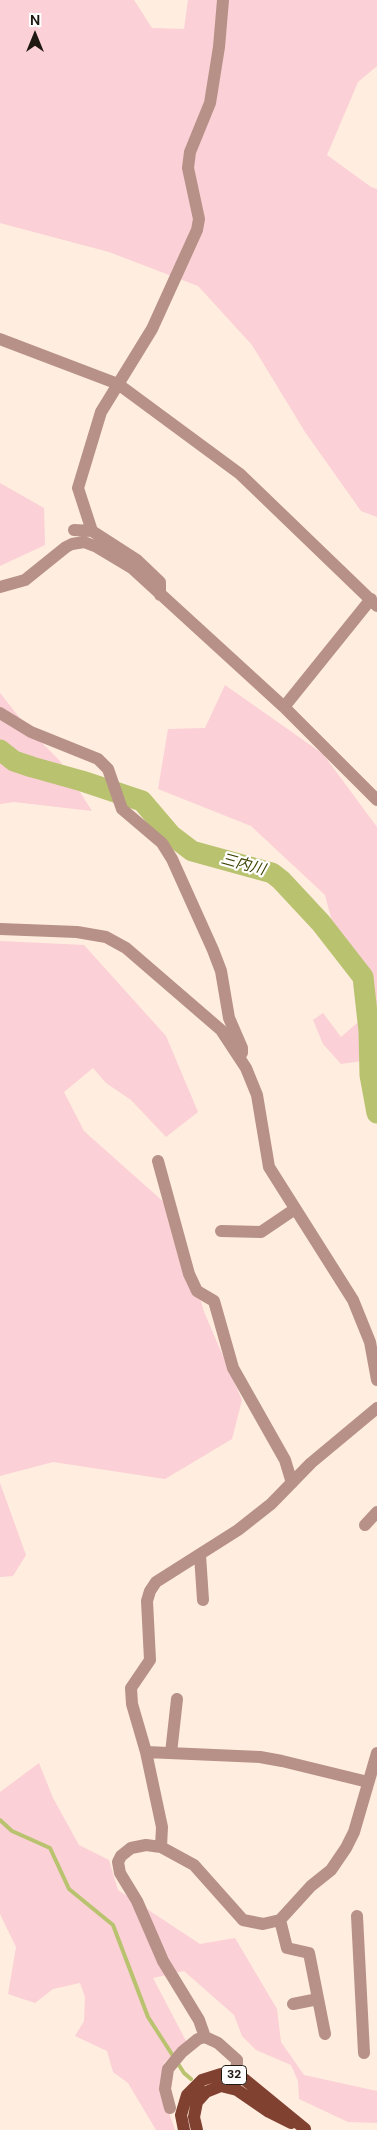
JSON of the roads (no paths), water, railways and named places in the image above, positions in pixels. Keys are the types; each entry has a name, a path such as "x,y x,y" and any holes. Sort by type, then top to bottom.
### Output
{"main road":[{"name":"32","path":"184,2130 181,2115 184,2101 196,2084 215,2075 250,2084 306,2130"},
{"name":"32","path":"197,2130 194,2109 201,2096 214,2088 233,2081"}],"street":[{"path":"92,531 78,488 101,412 152,328 197,230 198,219 188,168 190,152 210,103 217,63 223,0"},
{"path":"0,339 118,384 240,474 374,603 284,707"},
{"path":"74,530 92,531 137,560 160,582 160,595"},
{"path":"0,588 25,580 66,547 80,542 89,542 132,568 284,707 377,800"},
{"path":"0,713 31,732 98,759 108,770 122,809 162,843 172,858 221,971 229,1018 242,1048 241,1059"},
{"path":"0,929 77,932 106,937 126,948 221,1030 241,1059 257,1095 269,1167 353,1300 370,1342 377,1380"},
{"path":"158,1161 189,1274 197,1291 214,1301 233,1368 285,1460 292,1483"},
{"path":"221,1231 261,1232 295,1209"},
{"path":"161,1847 162,1827 146,1752 132,1704 131,1688 150,1660 147,1600 156,1582 238,1530 272,1504 311,1463 377,1408"},
{"path":"365,1524 377,1512"},
{"path":"200,1555 203,1600"},
{"path":"171,1753 176,1699"},
{"path":"146,1752 260,1757 372,1777"},
{"path":"233,2081 236,2060 218,2043 205,2037 199,2020 163,1962 140,1906 117,1867 121,1856 131,1848 146,1845 161,1847 194,1865 243,1920 263,1924 280,1920 311,1886 331,1870 346,1848 354,1832 372,1777 377,1752"},
{"path":"357,1916 364,2053"},
{"path":"280,1920 287,1948 309,1953 325,2034"},
{"path":"293,2004 318,1999"},
{"path":"170,2108 165,2089 166,2078 172,2064 186,2048 205,2037"}],"waterway":[{"name":"三内川","path":"0,750 14,761 142,801 171,835 192,851 272,873 281,880 321,923 363,977 369,1031 370,1075 377,1113"},
{"path":"0,1820 12,1831 50,1848 69,1889 113,1925 148,2017 184,2073 191,2079"}]}
